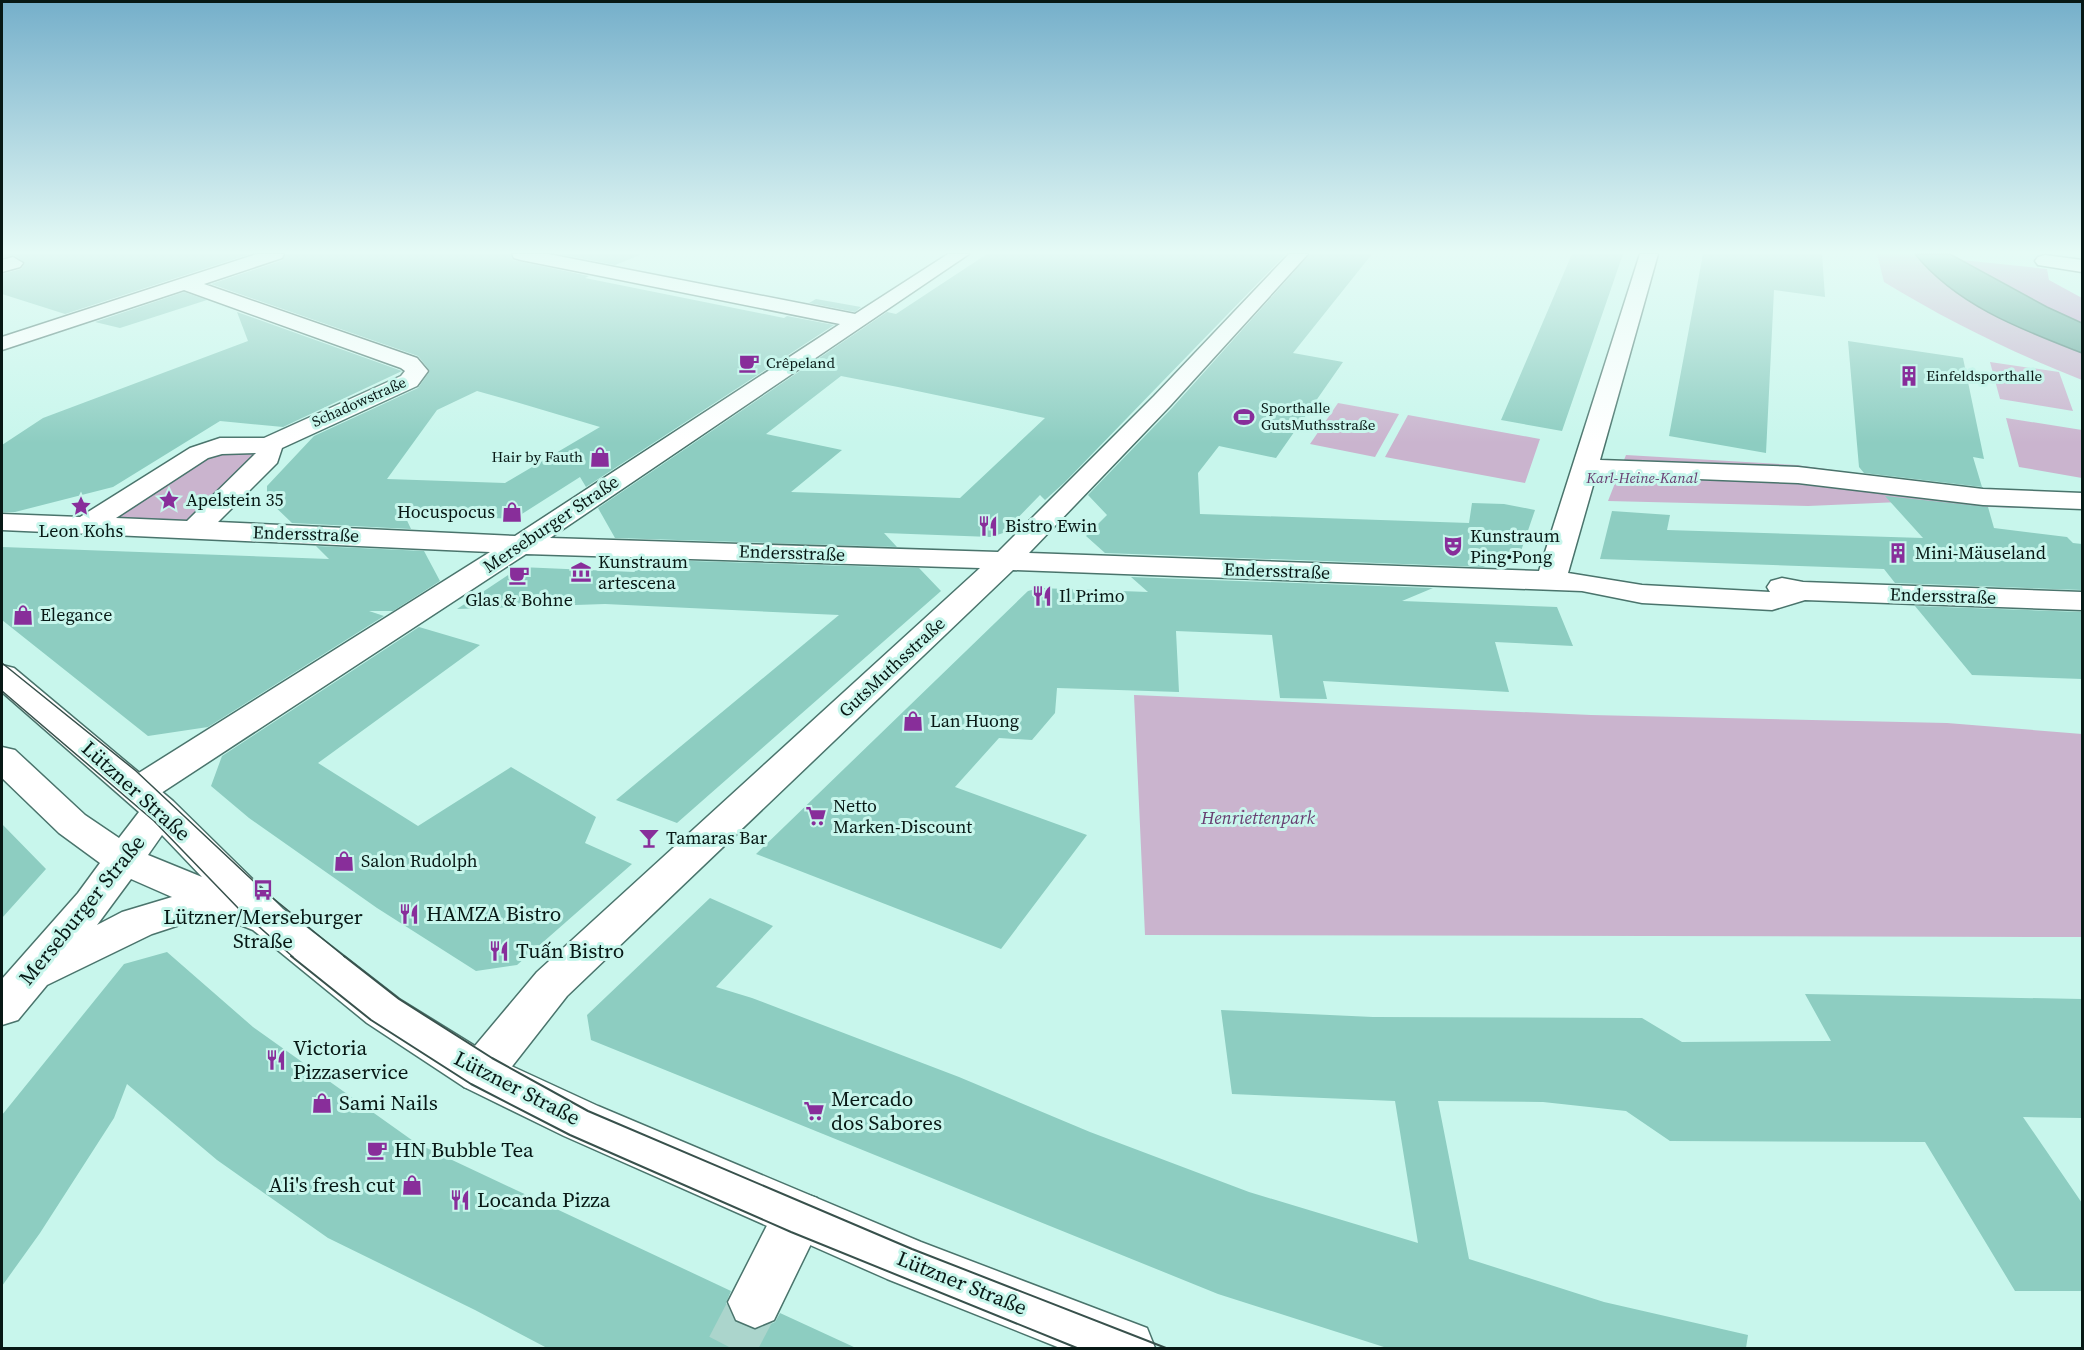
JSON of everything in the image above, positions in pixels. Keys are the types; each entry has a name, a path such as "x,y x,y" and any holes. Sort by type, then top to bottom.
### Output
{"street":[{"path":"2,344 84,317"},
{"name":"Schadowstraße","path":"85,526 208,448 270,445 284,436 409,381 417,371 409,363 279,317"},
{"path":"838,317 856,321"},
{"name":"Merseburger Straße","path":"14,993 65,936 124,861 150,800 520,545 862,317"},
{"name":"GutsMuthsstraße","path":"480,1073 552,984 1005,561 1162,401 1240,317"},
{"path":"1551,581 1630,317"},
{"path":"194,531 268,458 270,445"},
{"path":"1585,467 1797,475 1972,496 2082,501"},
{"name":"Endersstraße","path":"2,522 520,545 1582,582 1642,594 1760,600 1772,600 1803,591 2082,601"},
{"name":"Lützner Straße","path":"2,675 150,800 268,920 383,1011 480,1073 580,1121 906,1261 1127,1348"},
{"path":"2,758 72,824 124,861 268,920"},
{"path":"14,993 137,923 212,899"},
{"path":"755,1302 799,1215"}],"green space":[{"path":"1945,317 1998,317 2082,353 2082,380 2031,359"},
{"path":"1990,362 2059,372 2073,411 2000,399"},
{"path":"1338,403 1399,414 1375,457 1310,444"},
{"path":"1408,415 1540,439 1525,483 1385,457"},
{"path":"2006,418 2082,430 2082,478 2019,467"},
{"path":"270,445 194,530 85,526 199,453"},
{"name":"Karl-Heine-Kanal","path":"1626,455 1796,465 1980,490 2082,493 2082,510 1929,505 1923,501 1808,506 1608,501"},
{"name":"Henriettenpark","path":"1134,695 1591,715 1947,723 2082,734 2082,937 1145,935"}],"shaded area":[{"path":"2069,317 2082,317 2082,323"}],"water":[{"path":"1998,317 2069,317 2082,323 2082,353 2037,335"}],"building":[{"path":"110,317 154,317 120,328 95,322"},
{"path":"239,317 251,317 402,371 283,427 220,421 113,487 15,512 2,512 2,445 43,418 248,341"},
{"path":"306,317 792,317 834,325 586,487 580,477 514,519 404,514 411,529 292,523 267,499 267,486 314,436 418,388 430,371 418,356","holes":["477,391 600,427 505,483 387,479 437,410"]},
{"path":"880,317 1225,317 1065,482 1045,500 1040,495 1003,533 991,537 884,533 897,547 615,538 598,508","holes":["841,376 1045,418 960,498 791,492 842,450 766,434"]},
{"path":"1254,317 1322,317 1293,353 1343,362 1276,458 1219,446 1198,473 1200,514 1469,523 1472,503 1504,504 1535,510 1521,551 1483,567 1105,553 1086,536 1107,515 1088,495 1172,408"},
{"path":"1545,317 1601,317 1562,431 1501,420"},
{"path":"1691,317 1773,317 1766,453 1669,436"},
{"path":"1848,341 1963,358 1984,459 1973,457 1982,487 1864,473 1859,467"},
{"path":"1885,496 1988,507 1994,528 2067,537 2073,543 2082,544 2082,590 1895,583 1884,569 1600,559 1612,511 1670,515 1667,530 1923,538"},
{"path":"316,546 424,551 440,581 393,611 369,611 384,616 208,727 148,736 2,620 2,547 329,559"},
{"path":"628,559 919,568 941,591 677,823 616,800 839,615 605,604 457,609 520,567 635,572"},
{"path":"1131,577 1433,588 1402,601 1557,607 1573,646 1495,642 1509,692 1323,681 1327,699 1280,698 1272,635 1176,631 1179,692 1057,688 1055,713 1032,740 999,738 955,787 1087,835 1001,949 756,854 1028,591 1039,588 1148,592"},
{"path":"1915,606 2082,612 2082,679 1972,675"},
{"path":"419,627 480,645 318,763 418,826 511,767 596,817 585,843 632,864 517,965 476,971 377,908 249,818 211,786 222,756"},
{"path":"2,824 46,869 2,918"},
{"path":"710,898 773,926 716,987 752,998 959,1077 1090,1132 1249,1192 1418,1243 1395,1101 1232,1094 1221,1010 1373,1017 1642,1018 1682,1042 1831,1041 1805,994 2082,999 2082,1118 2023,1117 2082,1203 2082,1291 2015,1291 1925,1142 1670,1141 1626,1111 1543,1102 1438,1101 1469,1259 1604,1302 1748,1335 1746,1348 1387,1348 1218,1294 591,1040 587,1015"},
{"path":"167,952 253,1027 416,1143 731,1291 726,1303 735,1322 756,1330 775,1322 780,1313 856,1348 547,1348 328,1238 217,1160 127,1084 114,1118 40,1233 2,1286 2,1115 124,964"}],"tunnel":[{"path":"731,1348 755,1302"}],"tram line":[{"path":"2,663 136,771 263,890 345,957"},
{"path":"2,691 154,821 239,909 293,957"},
{"path":"291,956 371,1020 471,1084 570,1135 791,1232 1077,1348"},
{"path":"344,956 399,999 492,1058 588,1111 912,1249 1166,1348"}],"place":[{"name":"Crêpeland","path":"749,363"},
{"name":"Einfeldsporthalle","path":"1909,376"},
{"name":"Sporthalle GutsMuthsstraße","path":"1244,417"},
{"name":"Hair by Fauth","path":"600,457"},
{"name":"Apelstein 35","path":"169,500"},
{"name":"Leon Kohs","path":"81,506"},
{"name":"Hocuspocus","path":"512,512"},
{"name":"Bistro Ewin","path":"988,526"},
{"name":"Kunstraum Ping•Pong","path":"1453,546"},
{"name":"Mini-Mäuseland","path":"1898,553"},
{"name":"Kunstraum artescena","path":"581,572"},
{"name":"Glas & Bohne","path":"519,575"},
{"name":"Il Primo","path":"1042,596"},
{"name":"Elegance","path":"23,615"},
{"name":"Lan Huong","path":"913,721"},
{"name":"Netto Marken-Discount","path":"816,816"},
{"name":"Tamaras Bar","path":"649,838"},
{"name":"Salon Rudolph","path":"344,861"},
{"name":"Lützner/Merseburger Straße","path":"263,890"},
{"name":"HAMZA Bistro","path":"409,914"},
{"name":"Tuấn Bistro","path":"499,951"},
{"name":"Victoria Pizzaservice","path":"276,1060"},
{"name":"Sami Nails","path":"322,1103"},
{"name":"Mercado dos Sabores","path":"814,1111"},
{"name":"HN Bubble Tea","path":"377,1150"},
{"name":"Ali's fresh cut","path":"412,1185"},
{"name":"Locanda Pizza","path":"460,1200"}]}
